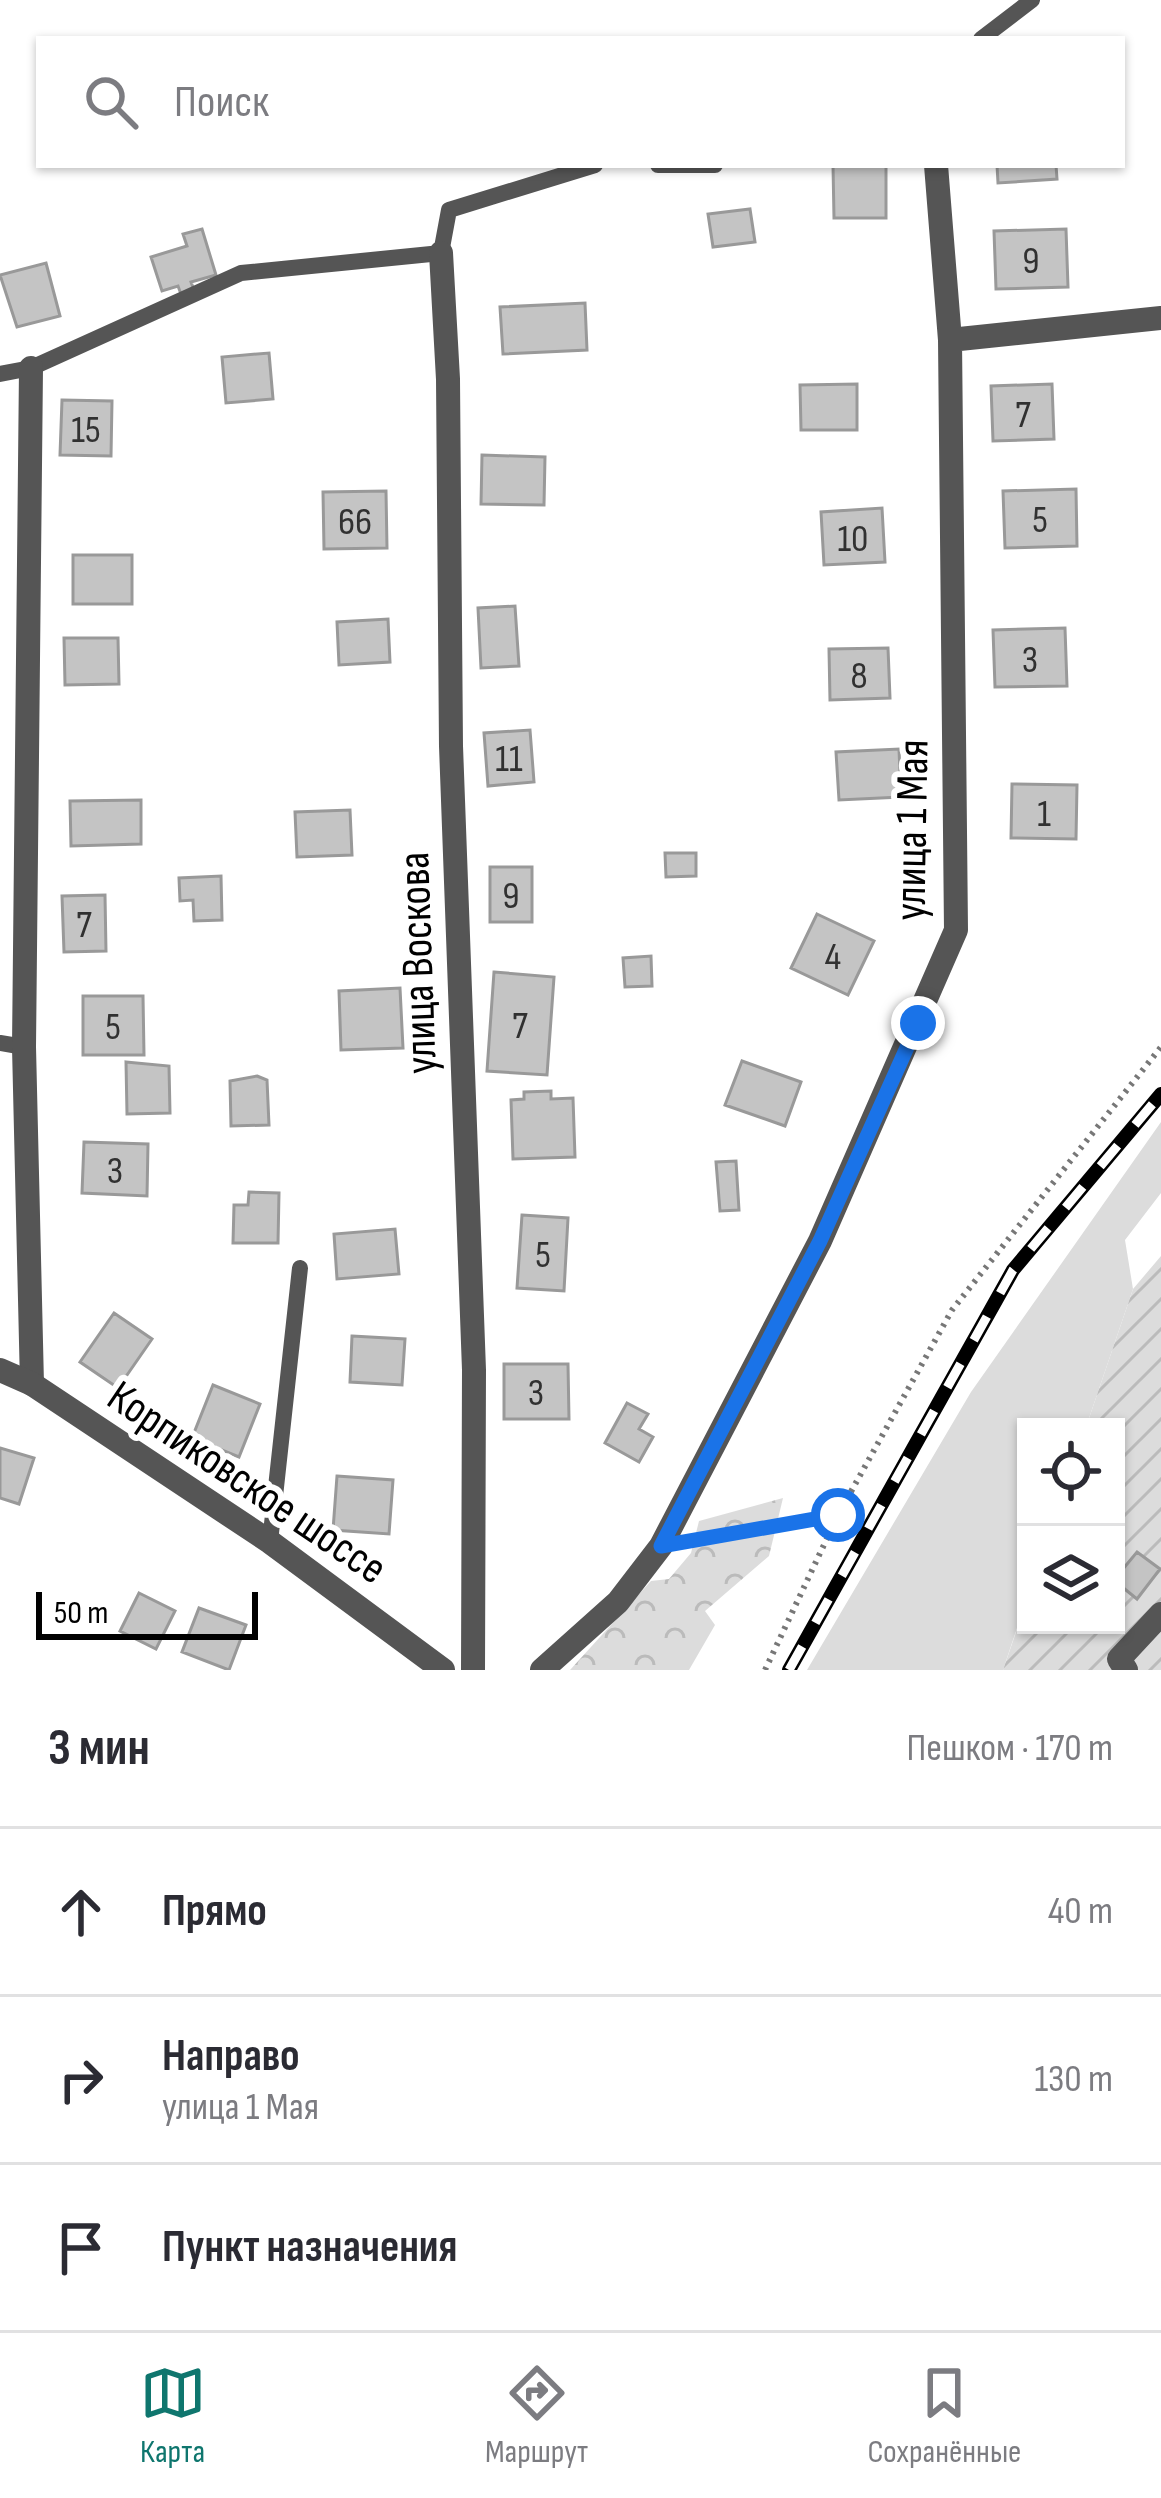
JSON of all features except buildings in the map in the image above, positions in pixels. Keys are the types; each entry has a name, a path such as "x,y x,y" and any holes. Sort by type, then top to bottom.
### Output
{"street":[{"name":"улица 1 Мая","path":"542,1670 618,1602 661,1546 820,1241 956,929 950,340 936,168"},
{"name":"улица Воскова","path":"441,253 448,379 451,746 474,1370 473,1670"},
{"path":"950,340 1161,317"},
{"path":"31,368 12,1045 32,1384"},
{"name":"Корпиковское шоссе","path":"0,1370 32,1384 270,1542 443,1670"},
{"path":"1126,1670 1119,1659 1161,1614"}],"lane":[{"path":"985,36 1032,0"},
{"path":"0,374 31,368 241,273 441,253 448,210 585,168"},
{"path":"270,1542 300,1268"}],"path":[{"path":"765,1670 838,1515 952,1310 1161,1047"},
{"path":"661,1546 838,1515"}],"green space":[{"path":"1161,1122 1161,1193 1125,1240 1133,1289 1089,1418 1017,1418 1017,1628 1003,1670 807,1670 971,1392"},
{"path":"1161,1256 1161,1670 1003,1670 1017,1629 1017,1634 1125,1634 1125,1418 1089,1418 1133,1289"},
{"path":"783,1498 769,1556 705,1611 715,1625 689,1670 570,1670 651,1581 669,1579 691,1553 699,1521"}],"railway":[{"path":"789,1670 1013,1270 1161,1094"}],"route":[{"path":"838,1515 661,1546 820,1241 918,1023"}]}
